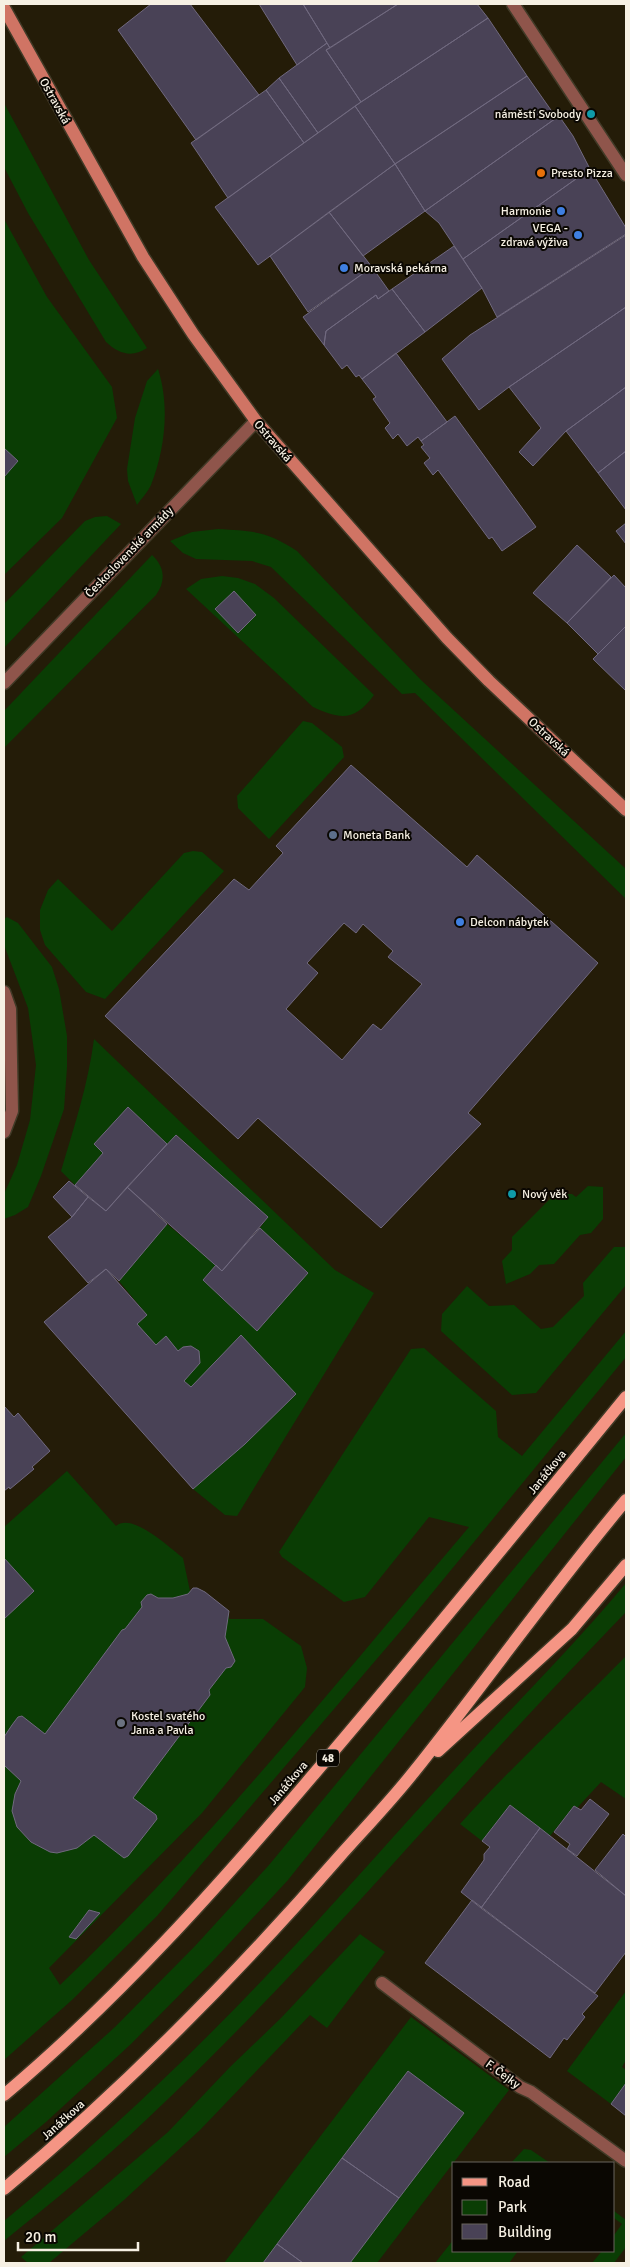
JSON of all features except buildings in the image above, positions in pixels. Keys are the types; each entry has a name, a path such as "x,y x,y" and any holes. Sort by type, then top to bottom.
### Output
{"main road":[{"name":"Janáčkova","path":"4,2095 98,2009 177,1929 251,1848 362,1718 626,1397"},
{"name":"Janáčkova","path":"4,2189 62,2140 148,2061 229,1979 306,1896 412,1774 626,1500"},
{"path":"412,1774 572,1629 626,1565"}],"street":[{"path":"513,4 626,175"},
{"name":"Ostravská","path":"4,8 143,257 193,334 256,421 447,638 489,681 626,810"},
{"name":"Československé armády","path":"4,683 256,421"},
{"path":"4,992 10,1009 12,1111 4,1132"},
{"name":"F. Čejky","path":"382,1983 520,2087 531,2092 626,2161"}],"green space":[{"path":"4,103 89,260 147,348 131,354 121,352 106,342 28,213 4,167"},
{"path":"4,219 47,297 112,387 117,418 62,518 4,575"},
{"path":"158,369 164,398 163,443 151,485 137,505 128,481 127,469 135,418 147,381"},
{"path":"107,516 121,524 4,648 4,604 85,521 95,517"},
{"path":"218,529 259,533 277,539 297,551 421,680 626,869 626,899 415,693 402,694 271,567 252,561 196,559 183,553 170,541 192,532"},
{"path":"152,555 160,564 163,574 161,585 156,595 4,748 4,711"},
{"path":"222,576 238,578 255,584 274,598 374,695 367,704 354,714 347,716 332,714 313,707 186,589 201,579"},
{"path":"303,721 312,723 342,747 344,757 269,839 238,808 237,796"},
{"path":"202,852 224,871 105,999 86,992 45,945 40,930 40,910 48,890 58,879 112,931 184,853"},
{"path":"7,917 18,923 52,967 59,989 67,1036 67,1067 64,1109 41,1176 28,1207 4,1219 4,1194 17,1165 30,1120 36,1065 28,1008 4,945 4,919"},
{"path":"94,1039 335,1270 374,1293 237,1516 225,1515 193,1489 296,1394 191,1387 184,1381 200,1363 199,1351 188,1346 178,1351 156,1345 137,1324 147,1315 119,1281 167,1224 216,1265 203,1280 257,1331 308,1273 260,1228 268,1217 177,1135 167,1144 128,1107 94,1144 103,1153 75,1185 61,1171 76,1122"},
{"path":"588,1186 603,1187 603,1219 591,1233 580,1235 554,1264 539,1265 530,1274 506,1284 502,1261 512,1250 512,1237 555,1194 572,1194 576,1197"},
{"path":"614,1247 626,1247 626,1285 536,1393 512,1395 441,1331 442,1314 467,1286 489,1306 514,1305 541,1329 553,1327 584,1296 583,1283"},
{"path":"626,1331 626,1357 405,1626 157,1916 72,2000 4,2060 4,1619 34,1591 4,1558 4,1527 67,1471 116,1526 123,1523 141,1527 160,1539 183,1558 190,1591 197,1588 229,1611 229,1619 263,1619 301,1646 307,1668 305,1687 202,1813 49,1968 60,1985 168,1876 270,1762 469,1527 429,1517 365,1597 344,1602 282,1557 279,1552 411,1349 424,1348 496,1411 498,1437 522,1456"},
{"path":"626,1433 626,1457 288,1880 212,1962 131,2044 46,2122 4,2157 4,2127 115,2027 195,1946 269,1865"},
{"path":"626,1583 626,1612 282,1984 192,2076 129,2136 4,2241 4,2221 140,2101 238,2006 580,1636"},
{"path":"626,1656 626,1799 601,1782 577,1808 574,1806 550,1836 510,1805 482,1841 460,1824 521,1760"},
{"path":"360,1934 385,1952 327,2028 310,2015 200,2130 124,2200 49,2263 28,2263 21,2257 168,2132 230,2067 281,2018"},
{"path":"626,1991 626,2060 622,2067 626,2070 626,2083 611,2104 567,2071"},
{"path":"411,2017 509,2090 454,2162 452,2162 452,2165 377,2263 224,2263"},
{"path":"524,2149 531,2150 549,2162 512,2162"},
{"path":"615,2212 626,2220 626,2247 614,2263 592,2263 601,2252 615,2252 615,2234 622,2224 615,2219"},
{"path":"452,2242 452,2252 517,2252 509,2263 435,2263"}],"place":[{"name":"náměstí Svobody","path":"591,114"},
{"name":"Presto Pizza","path":"541,173"},
{"name":"Harmonie","path":"561,211"},
{"name":"VEGA - zdravá výživa","path":"578,235"},
{"name":"Moravská pekárna","path":"344,268"},
{"name":"Moneta Bank","path":"333,835"},
{"name":"Delcon nábytek","path":"460,922"},
{"name":"Nový věk","path":"512,1194"},
{"name":"Kostel svatého Jana a Pavla","path":"121,1723"}]}
